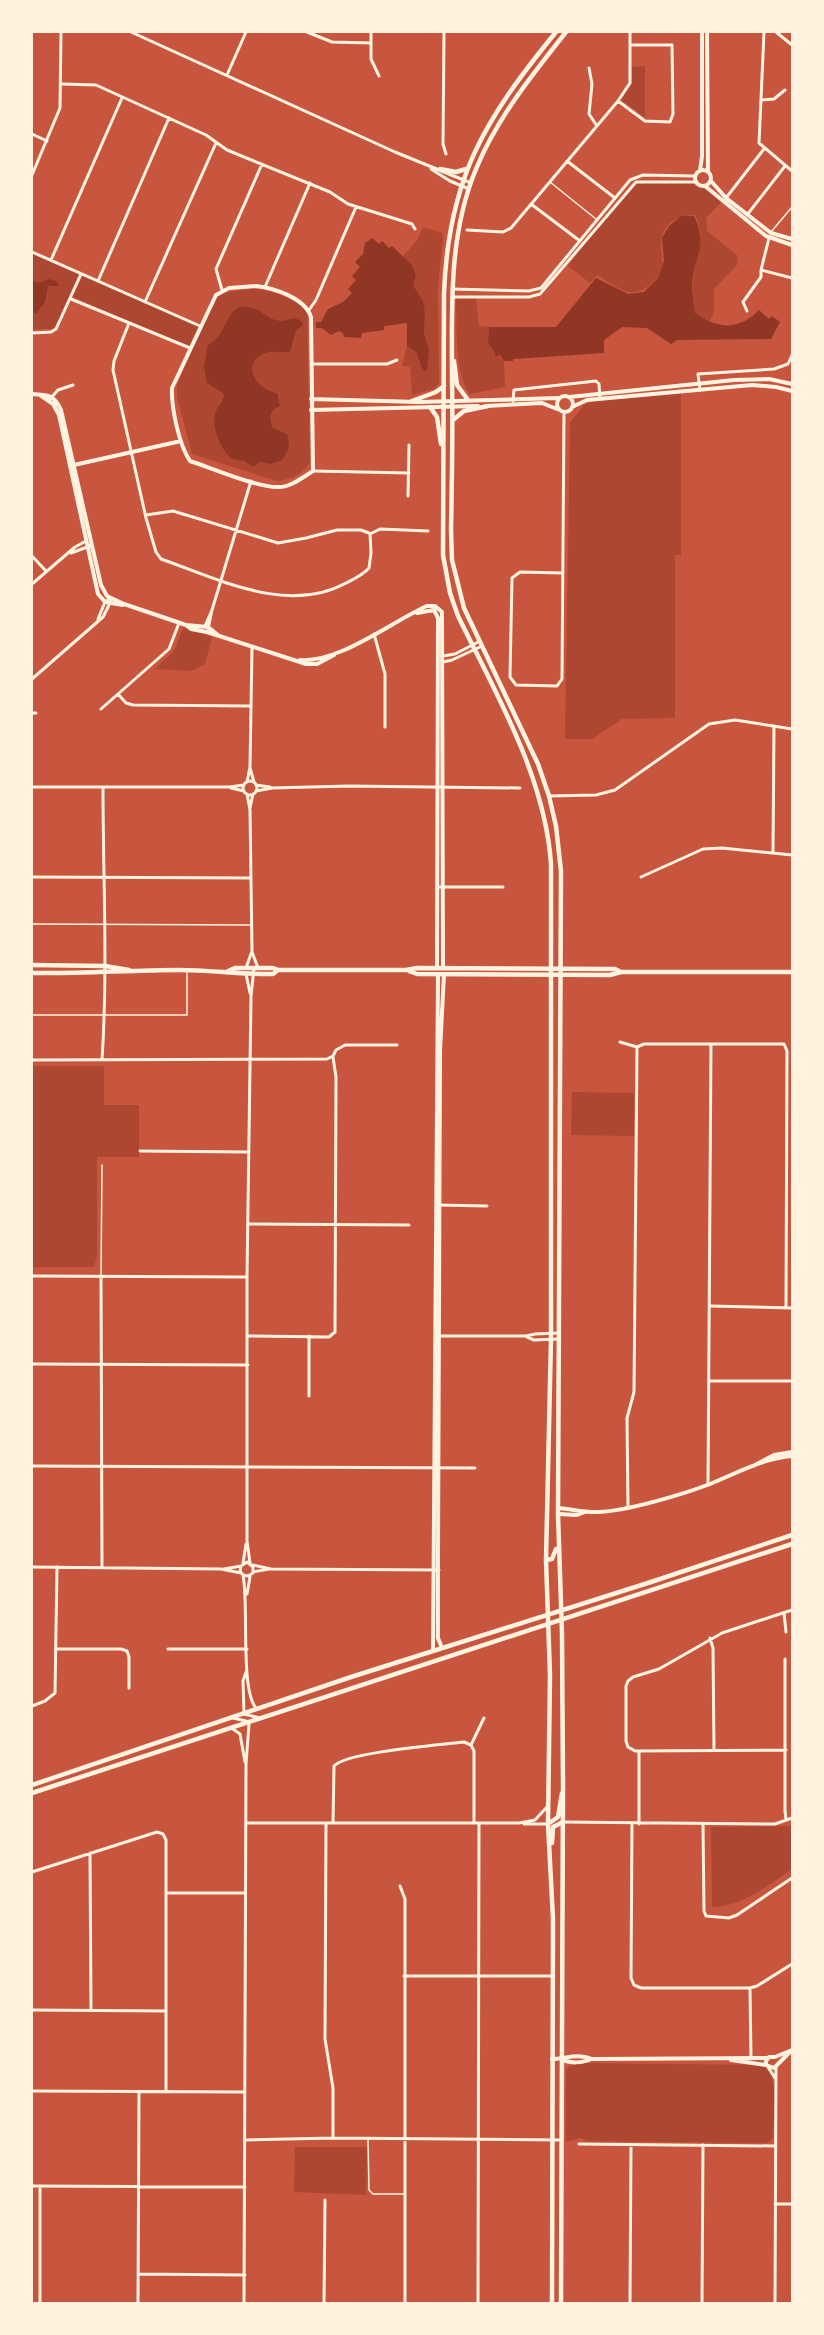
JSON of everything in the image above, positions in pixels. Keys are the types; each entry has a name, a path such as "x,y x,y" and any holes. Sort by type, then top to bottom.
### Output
{"main road":[{"path":"552,2304 552,1976 548,1824 550,1744 546,1560 551,1336 552,875 545,816 530,769 456,608 445,571 443,452 445,260 453,210 466,169 491,119 556,32"},
{"path":"551,37 555,39 564,32"},
{"path":"561,2304 563,1790 558,1528 560,853 549,796 538,764 464,608 452,560 452,289 456,246 469,189 484,151 527,81 564,32"},
{"path":"440,170 456,172 466,169"},
{"path":"452,352 457,385 468,400"},
{"path":"412,401 436,392 444,386"},
{"path":"452,421 464,411 488,406"},
{"path":"430,407 437,417 443,452"},
{"path":"32,965 105,966 129,970"},
{"path":"48,965 48,974"},
{"path":"32,973 105,973 129,970 228,971 235,968 273,974 278,970 406,970 437,967 561,967 615,969 621,972 792,972"},
{"path":"406,970 417,974 615,975 621,972"},
{"path":"546,1560 552,1559 556,1552 558,1528"},
{"path":"32,1785 792,1534"},
{"path":"32,1793 792,1544"},
{"path":"548,1824 558,1817 563,1790"},
{"path":"550,1860 554,1827 563,1822"}],"street":[{"path":"32,175 60,108 61,32"},
{"path":"131,32 428,167 440,170 469,189"},
{"path":"226,75 246,32"},
{"path":"307,32 332,42 371,44"},
{"path":"371,32 371,59 379,76"},
{"path":"444,32 443,144 446,154"},
{"path":"467,230 503,232 511,228 597,126 630,83 630,32"},
{"path":"452,289 537,290 545,284 627,183 637,176 695,176 700,171 702,32"},
{"path":"707,32 708,172 711,181 726,198 770,236 792,239"},
{"path":"764,32 759,143 791,169"},
{"path":"776,32 792,45"},
{"path":"618,100 645,121 670,122 673,114 672,45 630,45"},
{"path":"589,68 592,84 589,114 597,126"},
{"path":"62,84 96,85 206,135 216,143 330,192 343,202 412,224 415,229"},
{"path":"762,100 774,99 785,90"},
{"path":"51,260 122,98"},
{"path":"98,282 169,118"},
{"path":"32,134 47,141"},
{"path":"145,302 216,143"},
{"path":"726,198 764,149"},
{"path":"567,161 615,198"},
{"path":"222,290 216,269 262,164"},
{"path":"747,214 785,166"},
{"path":"428,167 438,174 462,183 471,183"},
{"path":"700,171 708,172"},
{"path":"695,176 695,182"},
{"path":"705,186 711,181"},
{"path":"452,297 529,297 540,294 636,182 695,182 699,186 705,186 770,236 792,245"},
{"path":"265,287 310,183"},
{"path":"531,204 580,241"},
{"path":"309,310 316,300 356,207"},
{"path":"747,311 743,302 762,277 761,270 770,236"},
{"path":"32,252 200,326"},
{"path":"761,270 792,278"},
{"path":"32,333 51,332 56,329 81,274"},
{"path":"313,471 311,317 309,310 303,303 265,287 222,290 216,295 200,326 172,388 181,441 190,461 251,481 280,487 291,484 313,471 409,473"},
{"path":"71,299 190,348"},
{"path":"129,323 114,361 113,370 146,515 156,552 161,559 273,595 315,595 327,593 369,568 370,534"},
{"path":"700,390 698,374 774,369 788,364 792,355"},
{"path":"312,364 387,364 397,360"},
{"path":"311,399 412,401 488,406 542,401 563,396 757,379 792,384"},
{"path":"512,403 514,390 596,381 599,384 600,399"},
{"path":"564,413 572,406 587,400 765,385 792,391"},
{"path":"51,399 58,390 73,386"},
{"path":"32,394 51,399 56,408 64,431 97,590 109,600 186,625 191,629 206,629 252,646 300,660 314,661 336,653 427,606 440,609 437,967"},
{"path":"569,397 572,406"},
{"path":"558,398 556,404 558,409"},
{"path":"349,400 349,409"},
{"path":"380,400 380,410"},
{"path":"452,404 468,400 512,403"},
{"path":"542,401 564,413"},
{"path":"311,410 380,410 444,404"},
{"path":"563,573 520,572 512,578 510,677 516,685 557,686 562,679 563,573 564,413"},
{"path":"71,465 181,441"},
{"path":"408,496 409,445"},
{"path":"206,629 251,481"},
{"path":"146,515 173,511 278,543 337,530 361,530 370,534"},
{"path":"370,534 380,529 428,531"},
{"path":"32,584 69,553 89,543"},
{"path":"32,556 46,571"},
{"path":"32,679 103,617 109,600"},
{"path":"101,709 169,649 179,623"},
{"path":"374,634 385,674 385,727"},
{"path":"440,656 455,654 481,644"},
{"path":"246,1599 252,1574 247,1540 247,1277 251,996 255,970 251,925 250,810 246,783 250,767 249,706 252,646"},
{"path":"440,662 452,660 473,647"},
{"path":"118,694 126,703 133,705 249,706"},
{"path":"549,796 601,795 615,790 709,724 735,720 792,729"},
{"path":"773,852 774,726"},
{"path":"250,767 255,783 255,793 250,810"},
{"path":"32,787 229,787 255,783 272,788 520,788"},
{"path":"102,1060 105,1015 103,787"},
{"path":"229,787 246,793 272,788"},
{"path":"641,877 703,849 722,848 792,855"},
{"path":"32,877 251,878"},
{"path":"439,887 503,887"},
{"path":"439,887 443,967"},
{"path":"251,996 246,971 252,951"},
{"path":"433,1651 436,1570 437,1205 441,974"},
{"path":"620,1042 637,1047 644,1044 784,1044 787,1051 786,1308"},
{"path":"708,1485 711,1044"},
{"path":"248,1336 329,1336 335,1332 336,1077 333,1056 336,1050 345,1045 397,1045"},
{"path":"628,1507 627,1418 634,1392 637,1047"},
{"path":"32,1060 327,1059 333,1056"},
{"path":"787,1110 792,1110"},
{"path":"140,1151 248,1152"},
{"path":"437,1205 487,1206"},
{"path":"249,1224 409,1225"},
{"path":"32,1276 247,1277"},
{"path":"101,1277 102,1567"},
{"path":"711,1306 792,1308"},
{"path":"309,1336 309,1396"},
{"path":"437,1336 526,1336 534,1340 559,1336"},
{"path":"32,1364 248,1365"},
{"path":"709,1381 792,1381"},
{"path":"558,1508 598,1512 628,1507 708,1485 774,1455 792,1454"},
{"path":"32,1466 475,1468"},
{"path":"558,1514 577,1515 586,1512"},
{"path":"247,1540 242,1564 246,1599 247,1671 251,1702 257,1710"},
{"path":"221,1569 251,1564 271,1569 436,1570"},
{"path":"32,1567 221,1569 242,1574 271,1569"},
{"path":"32,1706 45,1701 55,1693 57,1567"},
{"path":"436,1570 438,1638 442,1648"},
{"path":"786,1750 639,1751 628,1747 626,1741 626,1686 628,1681 659,1669 710,1638 792,1610"},
{"path":"784,1613 786,1632"},
{"path":"710,1638 713,1648 714,1750"},
{"path":"56,1649 121,1649 126,1651 129,1657 129,1688"},
{"path":"168,1649 247,1649"},
{"path":"785,1659 786,1820"},
{"path":"247,1671 243,1681 244,1714 261,1718"},
{"path":"233,1718 248,1722 245,1893 244,2304"},
{"path":"471,1745 483,1718"},
{"path":"227,1728 235,1729 240,1734 246,1764"},
{"path":"333,1823 334,1766 337,1763 358,1757 415,1748 464,1742 471,1745 474,1751 477,1823 478,2304"},
{"path":"639,1751 639,1824"},
{"path":"519,1823 535,1820 548,1806"},
{"path":"563,1822 775,1824 792,1818"},
{"path":"246,1823 548,1824"},
{"path":"326,1824 325,2039 333,2088 333,2138"},
{"path":"632,1824 631,1978 634,1985 641,1988 750,1988 792,1964"},
{"path":"704,1824 704,1911 706,1916 729,1918 737,1915 792,1878"},
{"path":"32,1872 157,1832 163,1834 166,1840 166,2092"},
{"path":"90,1853 91,2010"},
{"path":"400,1887 405,1899 405,2304"},
{"path":"166,1893 245,1893"},
{"path":"404,1976 552,1976"},
{"path":"750,1988 751,2060"},
{"path":"32,2010 165,2011"},
{"path":"552,2059 562,2059 567,2056 592,2059 751,2060 775,2057 792,2050"},
{"path":"751,2060 772,2068 792,2050"},
{"path":"775,2057 777,2065 775,2304"},
{"path":"767,2058 767,2066 776,2079"},
{"path":"32,2091 245,2092"},
{"path":"138,2304 139,2092"},
{"path":"245,2140 563,2139"},
{"path":"579,2144 776,2146"},
{"path":"630,2304 632,2145"},
{"path":"702,2304 703,2145"},
{"path":"32,2186 245,2187"},
{"path":"40,2186 40,2304"},
{"path":"324,2304 325,2200"},
{"path":"775,2204 792,2204"},
{"path":"138,2274 245,2275"}],"lane":[{"path":"550,182 596,219"},
{"path":"770,236 792,207"},
{"path":"32,924 251,925"},
{"path":"32,1015 187,1015 187,970"},
{"path":"101,1277 102,1165"},
{"path":"368,2138 370,2193 405,2194"}],"shaded area":[{"path":"645,66 645,117 621,100 632,83 631,67"},
{"path":"692,180 695,186 701,189 711,188 724,199 706,218 707,231 738,256 737,265 714,289 714,312 709,323 695,313 693,284 701,234 695,215 684,216 667,226 661,242 662,266 657,278 642,290 626,291 597,275 590,283 568,266 603,219 636,182"},
{"path":"681,216 694,216 700,236 692,285 695,313 720,325 728,325 743,322 759,310 769,319 772,316 780,322 771,339 677,340 671,344 647,328 622,327 604,340 604,353 513,359 513,361 504,361 500,355 496,356 488,344 489,327 556,327 596,278 628,294 644,292 658,278 664,261 662,238 669,226"},
{"path":"423,227 442,233 443,238 438,289 439,383 433,389 412,395 410,367 402,366 407,346 416,352 423,371 429,349 424,334 423,300 412,286 416,275 412,265 403,256 417,240"},
{"path":"372,238 379,244 382,241 389,248 392,246 412,265 416,275 413,286 423,300 425,313 424,334 429,349 427,371 423,371 416,352 407,346 407,323 384,326 384,330 362,333 361,338 344,337 339,331 331,335 322,328 316,328 316,322 321,322 328,309 343,302 352,293 348,289 356,280 352,276 360,267 355,262 363,254 365,243"},
{"path":"32,253 80,274 61,317 53,329 32,329"},
{"path":"83,275 198,327 189,347 73,297"},
{"path":"48,279 56,281 59,286 48,286 45,302 36,314 32,310 32,281 39,283"},
{"path":"252,289 281,295 307,310 310,462 296,476 277,481 192,454 177,397 177,385 217,297 222,293"},
{"path":"456,298 476,298 479,326 489,327 488,344 504,361 505,387 470,394 465,385 457,348"},
{"path":"239,307 253,308 275,320 295,318 303,322 302,326 296,330 290,352 265,353 253,363 252,370 257,382 269,391 277,393 280,406 270,415 272,428 287,434 289,443 282,460 271,464 260,462 253,467 244,461 232,459 221,445 214,421 224,394 207,383 204,366 208,345 214,341"},
{"path":"681,393 681,555 675,555 675,718 622,719 592,739 565,739 570,423 584,405 592,402"},
{"path":"183,628 212,637 205,664 191,671 155,669 174,651"},
{"path":"32,1066 104,1066 104,1105 139,1105 139,1157 97,1157 97,1256 94,1267 32,1267"},
{"path":"572,1092 634,1093 634,1136 571,1135"},
{"path":"792,1826 792,1869 744,1899 712,1907 711,1827"},
{"path":"575,2063 763,2065 769,2071 774,2089 773,2137 770,2142 764,2143 588,2141 580,2138 566,2142 566,2070"},
{"path":"295,2147 367,2147 366,2195 294,2192"}]}
